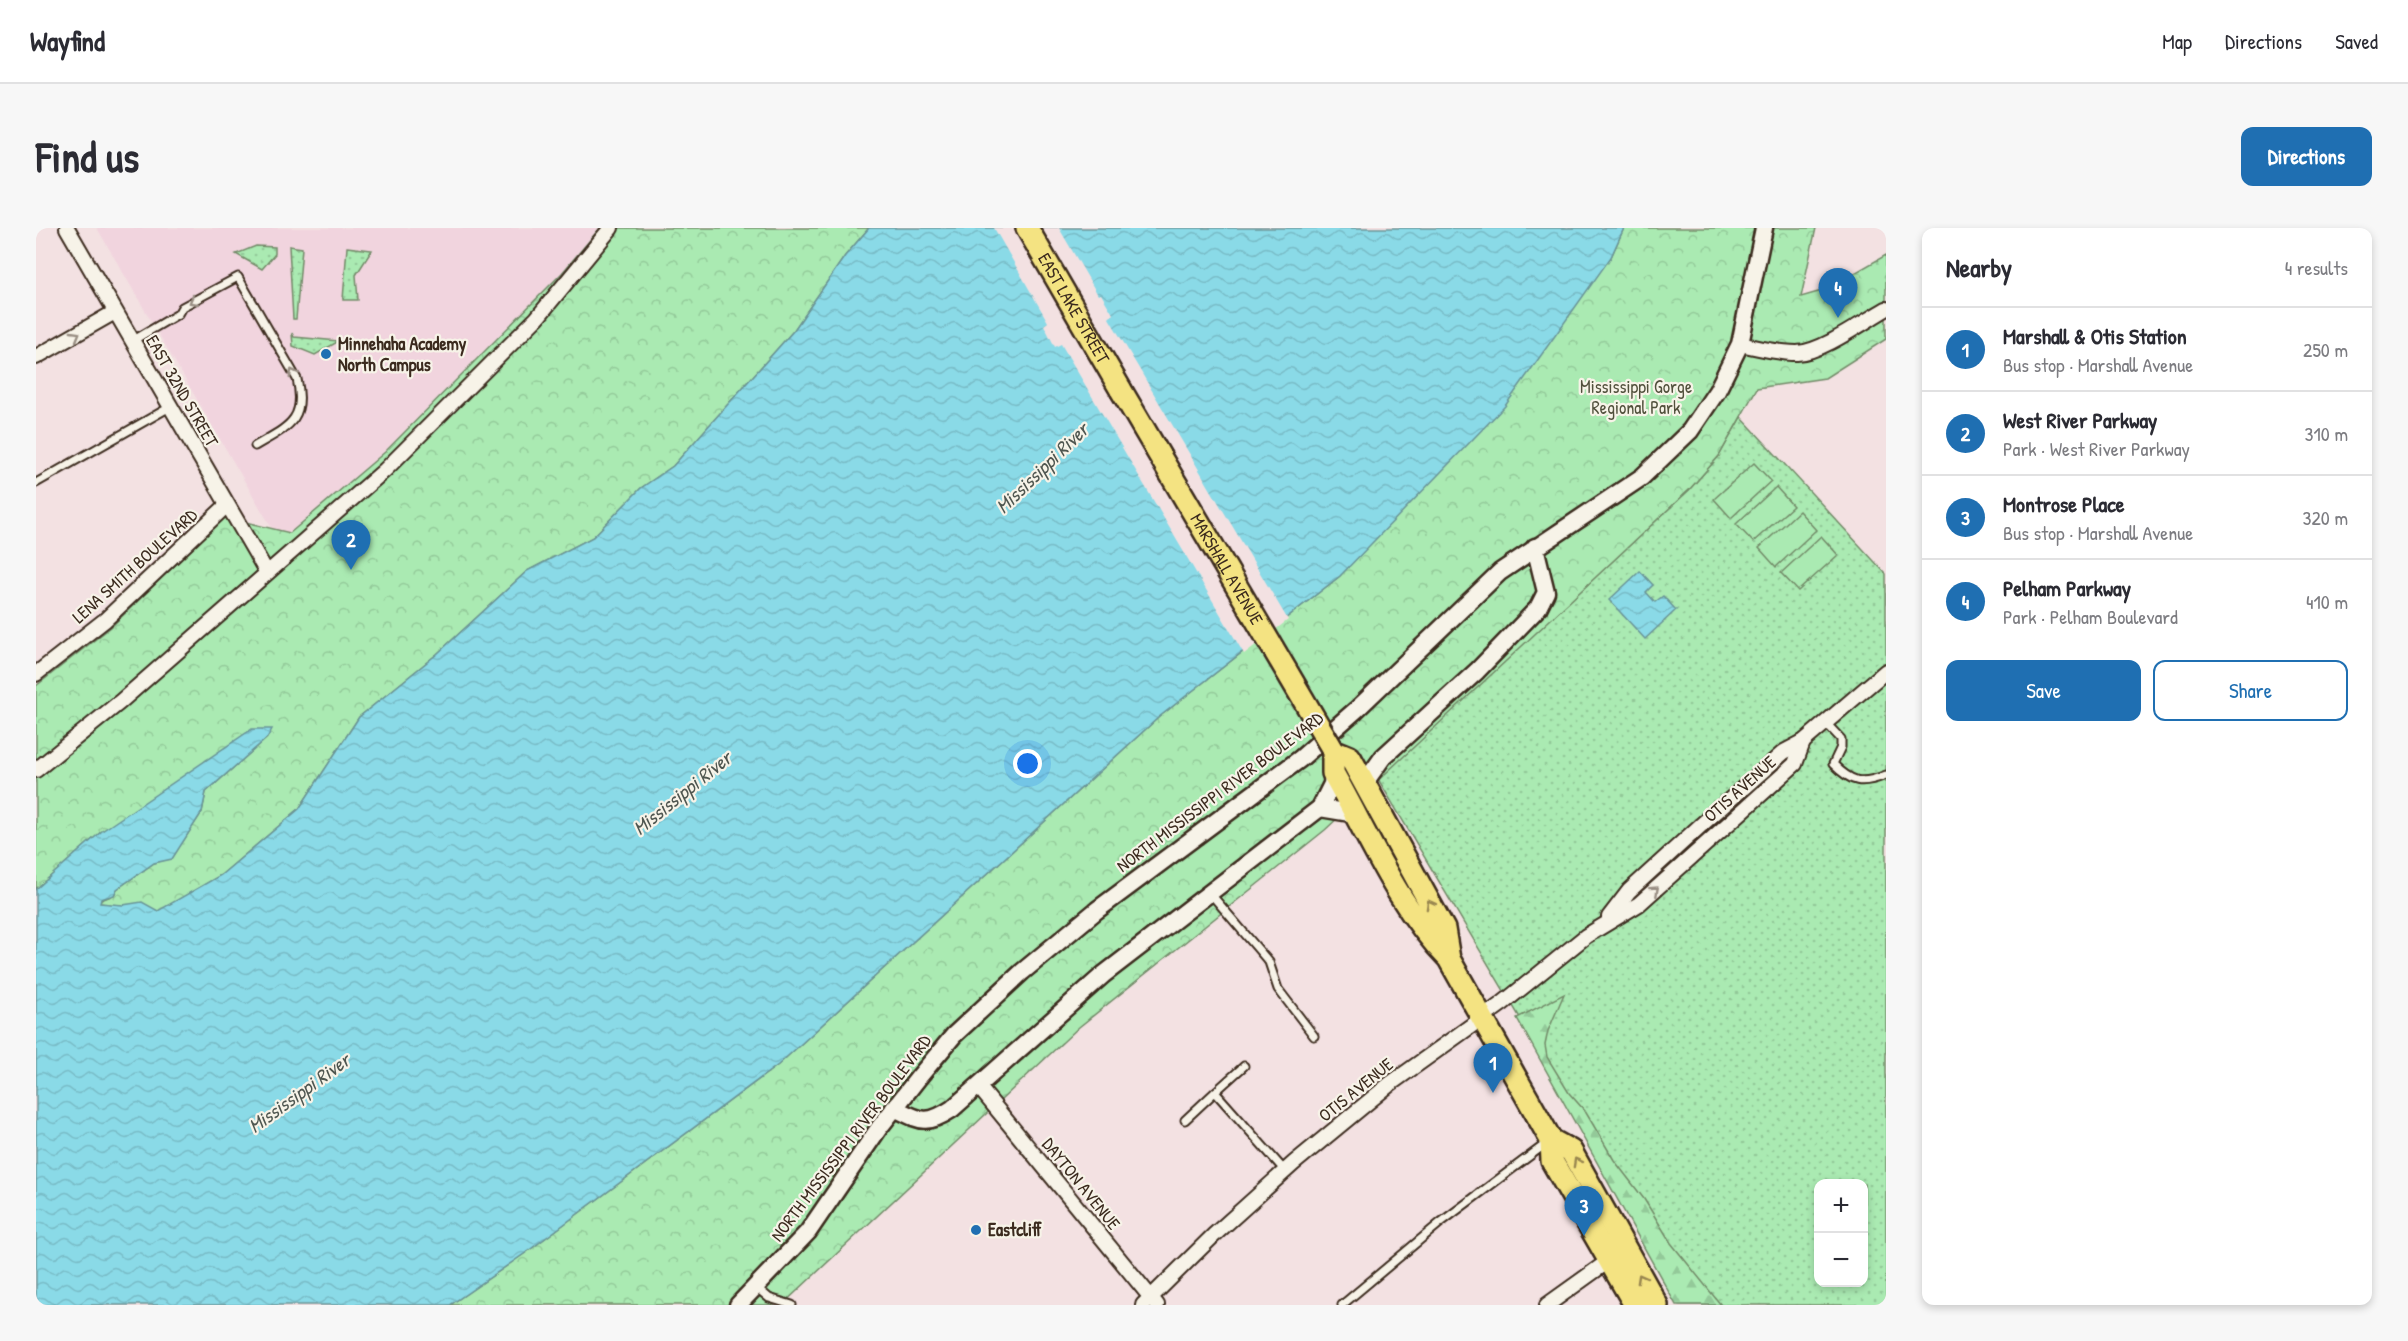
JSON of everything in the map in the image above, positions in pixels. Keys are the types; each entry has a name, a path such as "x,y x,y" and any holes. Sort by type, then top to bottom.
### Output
{"main road":[{"name":"EAST LAKE STREET","path":"1027,228 1121,390"},
{"name":"MARSHALL AVENUE","path":"1121,390 1341,754 1368,793 1444,929 1449,959"},
{"name":"MARSHALL AVENUE","path":"1341,754 1333,773 1427,937 1449,959 1551,1140 1571,1152 1617,1255 1635,1305"},
{"name":"MARSHALL AVENUE","path":"1617,1255 1657,1305"}],"street":[{"name":"EAST 32ND STREET","path":"67,228 266,571"},
{"path":"36,770 120,702 266,571 385,470 544,311 611,228"},
{"name":"NORTH MISSISSIPPI RIVER BOULEVARD","path":"738,1305 808,1232 894,1108 954,1035 1022,972 1097,910 1300,759 1356,710 1482,586 1535,547 1642,477 1677,444 1707,408 1740,344 1764,228"},
{"path":"1740,344 1764,350 1799,353 1818,346 1886,309"},
{"path":"36,357 115,312"},
{"name":"LENA SMITH BOULEVARD","path":"36,674 105,620 227,505"},
{"path":"1368,793 1368,778 1383,757 1454,694 1538,608 1546,592 1543,570 1535,547"},
{"name":"OTIS AVENUE","path":"1150,1302 1214,1235 1285,1171 1390,1084 1481,1019 1606,921 1629,891 1692,833 1784,752 1803,742 1886,671"},
{"path":"1341,754 1383,757"},
{"path":"894,1108 918,1119 936,1120 978,1086 1103,975 1209,891 1320,808 1332,784 1333,773"},
{"path":"1320,808 1356,814"},
{"name":"DAYTON AVENUE","path":"978,1086 1150,1302"},
{"path":"1547,1305 1617,1255"}],"lane":[{"path":"132,341 178,314 182,307 238,277 297,379 300,392 300,406 288,426 255,446"},
{"path":"36,483 170,407"},
{"path":"1826,723 1841,739 1841,747 1833,764 1848,779 1869,781 1886,775"},
{"path":"1209,891 1269,962 1278,989 1314,1036"},
{"path":"1185,1119 1244,1066"},
{"path":"1215,1092 1285,1171"},
{"path":"1342,1305 1440,1223 1551,1140"},
{"path":"756,1287 770,1298 792,1305"}],"shaded area":[{"name":"Minnehaha Academy North Campus","path":"97,228 600,228 562,273 385,452 290,533 273,530"}],"green space":[{"path":"600,228 869,228 845,256 794,330 673,466 641,488 593,537 527,571 437,654 359,717 299,809 221,875 158,912 136,904 100,903 101,900 114,895 117,889 154,863 172,858 202,812 206,792 267,738 102,831 36,889 36,686 111,627 225,517 290,533 385,452 562,273"},
{"name":"Mississippi Gorge Regional Park","path":"1624,228 1816,228 1801,297 1825,290 1886,255 1886,339 1825,378 1757,388 1719,456 1689,490 1325,830 1079,1027 782,1305 450,1305 524,1254 778,1065 1159,717 1340,576 1611,257"},
{"path":"256,246 275,247 275,254 262,269 236,254"},
{"path":"289,246 302,248 296,319 293,319"},
{"path":"347,247 372,250 356,275 358,300 343,300"},
{"path":"292,333 294,337 339,341 315,355 293,346"},
{"path":"1741,417 1886,574 1886,1305 1679,1305 1522,1021 1378,779 1689,490 1719,456"},
{"path":"1754,463 1771,481 1731,518 1714,499"},
{"path":"1776,487 1793,506 1753,542 1736,524"},
{"path":"1799,511 1816,530 1776,567 1759,548"},
{"path":"1821,536 1838,555 1798,591 1781,573"},
{"path":"1564,994 1548,1031 1545,1045 1547,1057 1569,1093 1585,1111 1614,1160 1644,1199 1671,1243 1721,1305 1676,1305 1517,1018"}],"water":[{"name":"Mississippi River","path":"869,228 1624,228 1611,257 1505,406 1340,576 1159,717 778,1065 524,1254 450,1305 36,1305 36,889 102,831 252,729 272,729 267,738 206,792 202,812 172,859 154,863 117,889 114,895 101,899 100,903 123,905 142,902 158,911 221,875 299,809 359,717 437,654 527,571 593,537 641,488 673,466 794,330 845,256"},
{"path":"1640,571 1653,585 1646,592 1655,602 1663,596 1676,610 1645,639 1609,600"}],"pier":[{"path":"994,228 1059,228 1098,295 1101,294 1113,314 1109,318 1288,620 1244,654 1061,344 1055,347 1044,325 1048,322"}],"place":[{"name":"Pelham Parkway","path":"1838,318"},
{"name":"Minnehaha Academy North Campus","path":"326,354"},
{"name":"West River Parkway","path":"351,570"},
{"name":"Marshall & Otis Station","path":"1493,1093"},
{"name":"Eastcliff","path":"976,1230"},
{"name":"Montrose Place","path":"1584,1236"}]}
